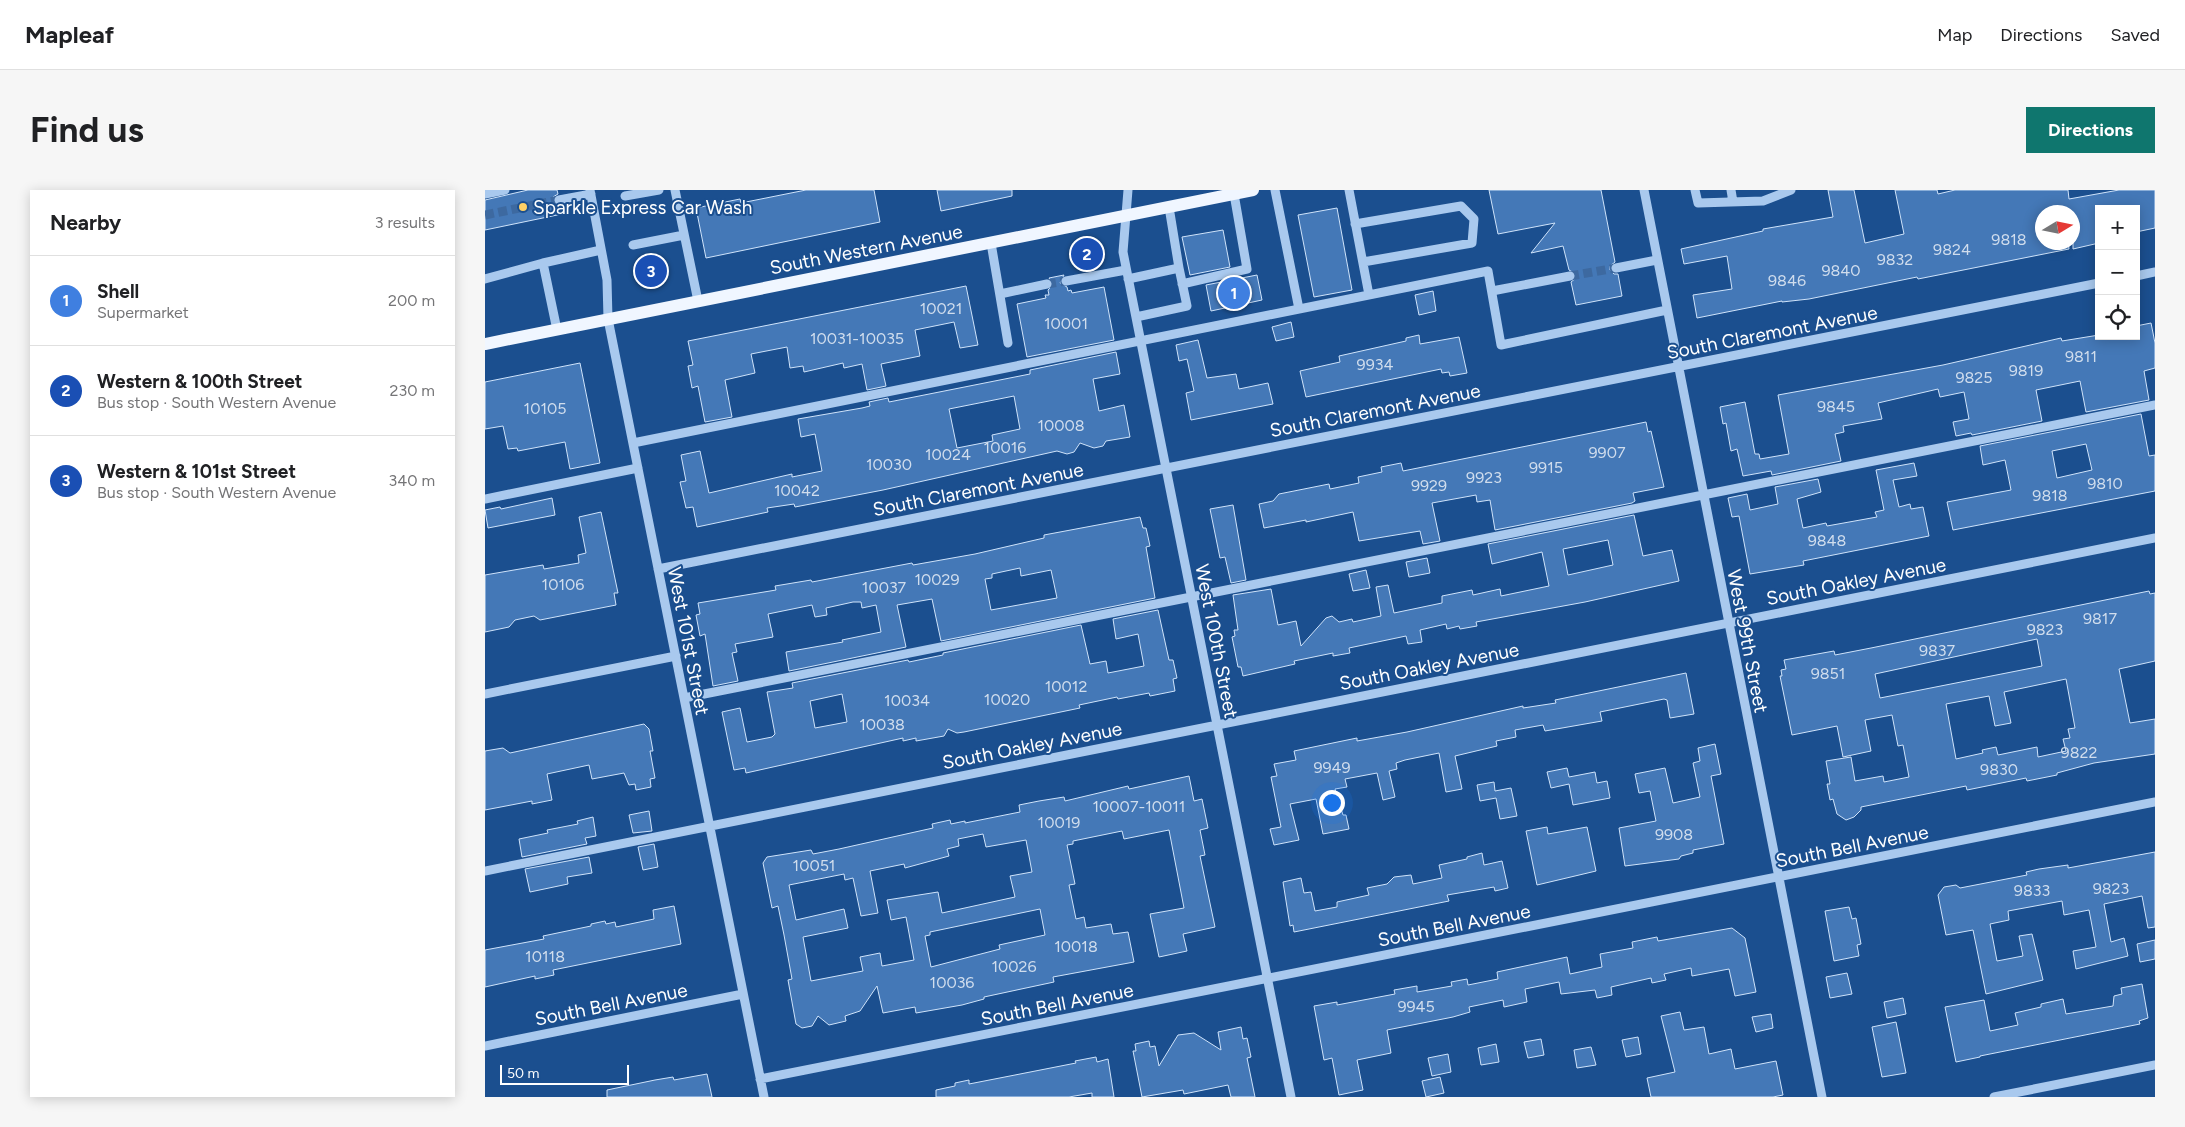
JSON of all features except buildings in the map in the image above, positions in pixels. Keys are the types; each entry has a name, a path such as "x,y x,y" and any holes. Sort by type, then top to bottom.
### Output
{"main road":[{"name":"South Western Avenue","path":"485,344 1253,190"}],"street":[{"path":"485,194 505,190"},
{"path":"625,196 659,190"},
{"path":"675,190 698,301"},
{"name":"West 100th Street","path":"1127,190 1123,252 1127,275 1291,1097"},
{"path":"1275,190 1299,309"},
{"path":"1349,190 1369,295"},
{"name":"West 99th Street","path":"1644,190 1677,367 1822,1097"},
{"path":"1695,190 1698,203 1763,201 1791,190"},
{"path":"1731,190 1733,202"},
{"path":"559,200 590,192"},
{"name":"West 101st Street","path":"590,192 607,280 608,319 764,1097"},
{"path":"1182,284 1247,269 1234,194"},
{"path":"1355,224 1461,206 1474,219 1472,243 1363,262"},
{"path":"1136,316 1187,306 1169,207"},
{"path":"633,245 684,235"},
{"path":"991,243 1008,343"},
{"path":"485,279 543,262 601,250"},
{"path":"1616,268 1657,260"},
{"path":"543,262 557,330"},
{"path":"1066,281 1179,268"},
{"path":"633,443 1488,271 1501,345 1667,310"},
{"path":"2140,275 2155,272"},
{"path":"1492,291 1570,276"},
{"path":"1000,294 1047,284"},
{"name":"South Claremont Avenue","path":"658,569 2095,284"},
{"path":"684,698 2155,406"},
{"path":"485,499 638,468"},
{"name":"South Oakley Avenue","path":"485,871 2155,538"},
{"path":"485,694 676,656"},
{"name":"South Bell Avenue","path":"760,1079 2155,802"},
{"name":"South Bell Avenue","path":"485,1046 743,994"},
{"path":"1994,1097 2155,1065"}],"tunnel":[{"path":"485,215 559,200"},
{"path":"1570,276 1616,268"},
{"path":"1047,284 1066,281"}],"place":[{"name":"Sparkle Express Car Wash","path":"523,207"},
{"name":"Western & 100th Street","path":"1087,254"},
{"name":"Western & 101st Street","path":"651,271"},
{"name":"Shell","path":"1234,293"}]}
